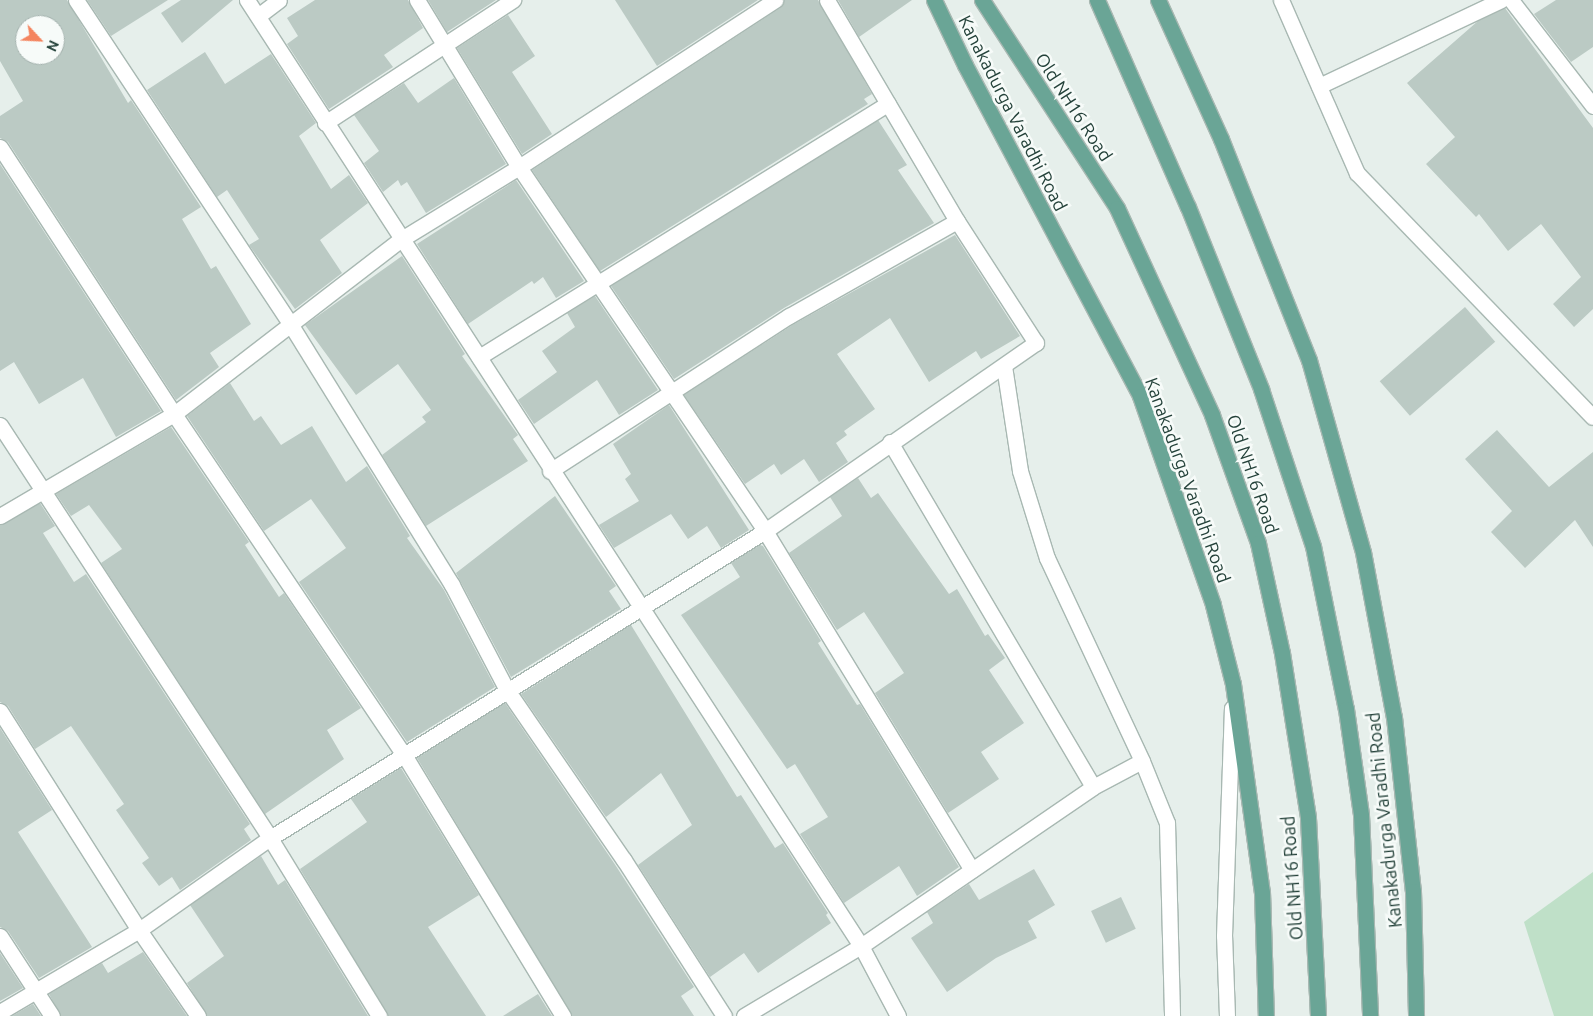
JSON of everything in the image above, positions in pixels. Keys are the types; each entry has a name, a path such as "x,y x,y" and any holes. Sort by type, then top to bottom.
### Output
{"main road":[{"name":"Kanakadurga Varadhi Road","path":"934,0 965,65 1140,396 1210,596 1233,684 1262,892 1266,1016"},
{"name":"Old NH16 Road","path":"982,0 1117,208 1212,415 1258,543 1282,653 1308,818 1318,1016"},
{"name":"Old NH16 Road","path":"1097,0 1188,206 1261,389 1313,546 1346,709 1362,815 1370,1016"},
{"name":"Kanakadurga Varadhi Road","path":"1158,0 1220,139 1309,360 1363,552 1395,727 1413,891 1416,1016"}],"street":[{"path":"76,0 289,322 452,585 507,690 624,860 724,1016"},
{"path":"247,0 400,240 479,356 550,471 641,607 861,946 898,1016"},
{"path":"258,16 280,0"},
{"path":"417,0 519,167 598,281 670,394 764,531 972,870"},
{"path":"325,123 513,0"},
{"path":"0,516 45,492 174,414 289,322 400,240 519,167 775,0"},
{"path":"0,1012 35,989 139,930 270,838 764,531 890,442 1036,343 957,222 827,0"},
{"path":"1281,0 1357,173 1593,417"},
{"path":"1319,86 1500,0"},
{"path":"1511,0 1593,106"},
{"path":"479,356 888,104"},
{"path":"0,147 174,414 404,753 563,1016"},
{"path":"550,471 789,316 957,222"},
{"path":"1004,366 1020,471 1047,558 1142,760 1167,823 1172,1016"},
{"path":"0,425 270,838 379,1016"},
{"path":"890,442 1093,787"},
{"path":"1227,1016 1224,936 1233,684"},
{"path":"0,711 139,930 198,1016"},
{"path":"744,1016 861,946 1093,787 1142,760"},
{"path":"0,936 52,1016"}],"green space":[{"path":"1593,872 1593,1016 1554,1016 1524,922"}],"building":[{"path":"0,0 67,0 128,103 131,100 201,207 182,219 211,269 216,266 251,324 210,353 219,367 176,400 8,142 0,138 0,116 23,101 0,61"},
{"path":"87,0 168,0 111,36"},
{"path":"181,0 233,0 182,43 161,13"},
{"path":"315,0 408,0 423,28 384,55 393,67 329,109 287,44 298,36 287,18"},
{"path":"428,0 496,0 447,32"},
{"path":"615,0 758,0 657,66"},
{"path":"784,0 818,0 872,94 864,99 868,104 600,271 532,170 780,8"},
{"path":"838,0 912,0 859,37"},
{"path":"1556,0 1593,0 1593,47 1571,62 1534,14"},
{"path":"1505,8 1593,128 1593,309 1574,327 1553,304 1581,277 1541,224 1508,251 1479,214 1476,217 1426,164 1455,137 1407,83 1478,21"},
{"path":"508,15 535,56 512,72 552,134 522,154 457,48"},
{"path":"205,52 225,84 271,54 316,123 299,136 331,189 349,175 368,203 320,240 342,273 295,309 249,245 259,239 227,190 217,197 147,90"},
{"path":"454,78 506,164 426,213 407,182 401,186 398,180 383,192 364,163 379,151 354,115 404,83 418,103"},
{"path":"878,120 907,165 898,170 934,223 784,308 674,379 611,286"},
{"path":"0,164 161,411 116,437 83,378 39,404 14,362 0,371"},
{"path":"516,180 584,281 556,298 543,277 534,284 532,281 468,324 417,244"},
{"path":"955,235 1020,336 981,359 976,351 929,382 890,318 837,354 875,409 844,431 847,435 836,443 848,462 819,482 804,459 781,475 774,464 745,484 684,395 794,324"},
{"path":"402,256 465,354 462,356 518,435 513,439 528,461 426,526 382,455 426,422 422,417 431,410 398,364 356,395 305,325"},
{"path":"595,296 658,390 619,415 597,380 534,424 518,400 557,372 542,351 575,327 567,313"},
{"path":"1465,307 1495,342 1410,416 1380,381"},
{"path":"230,383 254,421 261,416 281,445 312,426 346,482 367,466 410,536 407,538 444,590 495,687 407,742 299,582 346,548 311,499 264,531 187,416"},
{"path":"669,405 749,530 721,548 707,526 688,539 671,514 614,548 599,525 639,501 625,479 631,474 613,444"},
{"path":"171,427 249,542 245,545 279,597 284,593 361,708 327,730 344,759 265,814 101,563 122,549 89,505 71,516 56,494"},
{"path":"1497,430 1549,487 1593,452 1593,547 1575,520 1525,568 1491,532 1512,511 1465,459"},
{"path":"858,478 871,498 878,493 949,594 957,589 985,636 988,634 1005,658 989,670 1024,723 981,752 999,779 948,813 875,693 904,673 864,612 837,630 789,553 842,516 830,497"},
{"path":"555,496 616,586 609,591 621,609 511,677 456,573"},
{"path":"40,503 55,526 43,533 74,582 86,574 250,824 244,829 251,840 180,890 172,877 159,886 142,863 149,858 116,810 124,804 71,726 35,749 8,706 0,702 0,525"},
{"path":"760,545 763,546 821,641 818,643 857,705 860,704 959,867 917,896 899,866 844,903 800,834 828,817 795,764 787,769 681,615 740,577 731,563"},
{"path":"631,625 737,797 741,795 775,848 783,843 828,913 826,915 831,923 758,973 744,953 710,977 638,865 692,825 661,773 606,817 521,694"},
{"path":"505,703 614,863 694,987 681,996 694,1016 572,1016 417,758"},
{"path":"0,728 52,810 18,832 92,947 39,978 8,931 0,927"},
{"path":"401,768 479,895 428,927 486,1016 388,1016 300,869 367,822 351,799"},
{"path":"261,856 278,885 285,880 368,1016 207,1016 187,983 224,956 190,905"},
{"path":"1034,869 1055,905 1028,921 1037,938 996,958 947,992 911,938 933,923 927,912 969,884 979,900"},
{"path":"1121,897 1136,929 1106,943 1091,911"},
{"path":"143,952 187,1016 61,1016 49,994 102,963 108,973"},
{"path":"0,953 23,988 0,1001"},
{"path":"538,994 552,1016 503,1016"},
{"path":"33,1004 41,1016 12,1016"}]}
